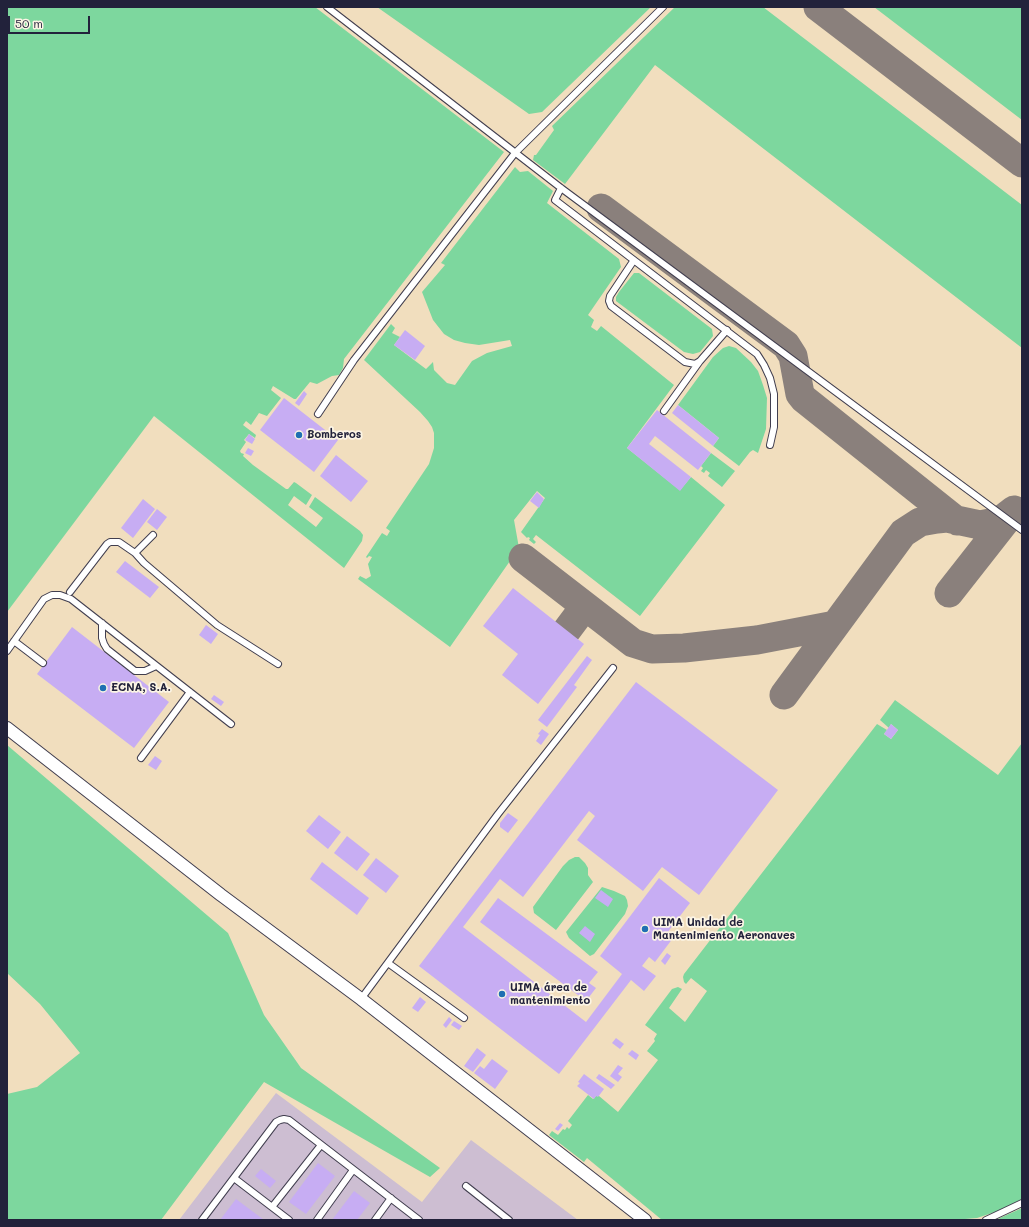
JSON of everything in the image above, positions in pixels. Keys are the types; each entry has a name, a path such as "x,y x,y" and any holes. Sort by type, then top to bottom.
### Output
{"street":[{"path":"7,728 221,895 361,999 645,1220"}],"lane":[{"path":"327,7 561,188 1022,530"},
{"path":"318,414 354,360 515,153 663,7"},
{"path":"561,188 555,200 757,354 770,378 774,394 774,427 770,445"},
{"path":"634,260 610,296 609,301 611,306 681,360 688,368 688,376"},
{"path":"664,411 688,376 727,330"},
{"path":"681,360 691,364 700,361"},
{"path":"135,553 153,535"},
{"path":"7,651 44,599 52,595 60,595 70,592 110,542 119,542 135,553 144,563 217,625 278,664"},
{"path":"70,592 71,599"},
{"path":"60,595 71,599 231,724"},
{"path":"102,623 104,644 107,649 135,671 144,671 156,666"},
{"path":"14,641 43,663"},
{"path":"361,999 498,814 613,668"},
{"path":"142,758 190,692"},
{"path":"388,963 464,1018"},
{"path":"202,1220 276,1122 284,1119 289,1120 419,1220"},
{"path":"272,1207 321,1145"},
{"path":"317,1220 353,1170"},
{"path":"234,1178 289,1220"},
{"path":"466,1186 509,1220"},
{"path":"375,1220 391,1198"},
{"path":"986,1220 1022,1204"}],"shaded area":[{"path":"276,1093 422,1202 471,1140 578,1220 179,1220"}],"green space":[{"path":"7,7 315,7 504,152 344,359 343,368 339,375 332,376 317,384 310,382 296,399 273,386 271,390 281,398 267,416 259,413 251,425 246,421 243,425 256,435 255,438 249,434 244,440 246,442 240,451 244,454 243,456 286,489 288,489 294,482 312,495 306,505 294,496 288,505 316,527 323,518 309,507 315,497 360,531 363,535 362,541 344,568 154,416 7,612"},
{"path":"377,7 651,7 542,112 529,114"},
{"path":"675,7 763,7 1022,205 1022,348 655,65 565,184 533,160 534,155 536,155 554,130 552,126"},
{"path":"874,7 1022,7 1022,120"},
{"path":"515,167 520,172 528,171 553,191 547,203 619,259 621,267 588,315 594,320 591,327 597,331 601,326 674,385 627,448 680,490 691,477 725,505 640,616 536,535 533,539 536,542 534,544 529,540 530,538 527,538 521,532 545,498 537,491 514,520 519,548 450,647 358,579 360,576 366,579 371,576 368,564 372,557 366,557 382,533 387,536 390,531 386,528 429,464 434,448 434,433 428,421 364,360 391,324 395,328 392,333 400,337 394,345 426,369 433,362 434,370 447,383 455,385 472,361 487,353 512,346 510,340 479,345 454,340 444,334 433,320 422,292 445,265 441,263"},
{"path":"634,273 639,273 712,329 713,336 700,352 693,354 684,352 616,301 616,297 619,292"},
{"path":"729,346 736,348 758,371 767,398 766,429 758,453 753,450 750,452 739,466 713,446 719,438 678,405 713,357 723,348"},
{"path":"711,453 735,471 722,487 708,476 710,473 706,470 704,473 701,471 703,468 701,466"},
{"path":"895,700 998,775 1022,743 1022,1199 998,1211 977,1218 953,1220 662,1220 587,1158 584,1162 549,1135 552,1131 558,1135 563,1129 565,1130 567,1127 569,1129 572,1125 568,1121 588,1095 593,1099 596,1096 599,1096 618,1112 658,1060 647,1051 655,1041 654,1039 657,1034 645,1025 672,989 678,987 682,989 669,1008 685,1022 707,991 691,978 686,984 683,977 684,974 877,724 887,730 884,734 891,739 898,730 891,724 889,728 880,720"},
{"path":"7,745 228,933 264,1015 301,1068 440,1168 430,1177 264,1082 161,1220 7,1220 7,1094 37,1087 80,1053 40,1004 7,973"},
{"path":"575,857 579,857 585,863 588,868 588,875 593,882 556,930 534,913 533,907 563,866"},
{"path":"602,887 625,896 628,906 625,914 594,954 590,956 569,938 566,932"},
{"path":"1022,1208 1022,1220 996,1220 1000,1218"}],"building":[{"path":"405,330 425,346 415,360 394,345"},
{"path":"304,391 307,394 299,406 295,403"},
{"name":"Bomberos","path":"284,398 338,440 314,472 260,430"},
{"path":"678,405 719,438 713,446 672,413"},
{"path":"657,410 711,453 698,470 655,436 649,444 691,477 680,491 627,448"},
{"path":"249,434 255,439 252,444 245,440"},
{"path":"248,448 254,451 251,456 245,453"},
{"path":"336,455 368,481 351,502 320,476"},
{"path":"537,492 544,499 539,508 530,501"},
{"path":"143,499 155,509 133,538 121,528"},
{"path":"157,509 167,517 157,530 147,522"},
{"path":"125,561 159,587 150,598 116,572"},
{"path":"513,588 584,644 538,704 502,675 518,654 483,626"},
{"path":"206,625 218,634 211,644 199,635"},
{"name":"ECNA, S.A.","path":"72,627 169,702 134,748 37,674"},
{"path":"587,656 592,660 574,685 577,687 547,727 538,720"},
{"path":"636,682 778,790 699,895 662,867 643,891 577,840 595,816 589,811 523,897 500,879 463,927 586,1022 622,974 600,956 659,878 690,903 667,933 673,938 655,962 649,957 642,966 656,976 644,991 631,980 559,1074 419,966"},
{"path":"214,695 224,702 221,706 211,699"},
{"path":"891,724 898,730 891,739 884,734"},
{"path":"542,729 549,734 541,745 536,741 540,735 538,734"},
{"path":"155,756 162,761 156,770 148,765"},
{"path":"508,813 518,820 508,833 500,827 500,823"},
{"path":"319,815 341,832 328,849 306,831"},
{"path":"347,836 370,854 357,871 334,853"},
{"path":"376,858 399,876 386,893 363,875"},
{"path":"322,862 369,898 357,915 310,879"},
{"path":"601,890 613,899 608,907 595,898"},
{"path":"498,898 598,972 589,983 596,988 586,1001 480,922"},
{"path":"585,926 595,934 590,942 579,933"},
{"path":"667,953 671,956 665,965 661,961"},
{"path":"420,997 426,1002 418,1012 412,1008"},
{"path":"449,1017 452,1020 446,1028 443,1025"},
{"path":"454,1021 462,1026 459,1030 451,1025"},
{"path":"616,1038 624,1044 620,1049 612,1043"},
{"path":"477,1048 486,1055 473,1072 464,1066"},
{"path":"632,1050 639,1055 636,1060 628,1054"},
{"path":"492,1059 508,1071 495,1089 474,1073 480,1066 484,1069"},
{"path":"618,1065 623,1068 618,1074 622,1077 618,1082 610,1076"},
{"path":"584,1074 604,1089 598,1097 596,1096 594,1099 577,1086"},
{"path":"599,1074 615,1085 611,1089 596,1078"},
{"path":"560,1123 563,1125 558,1131 555,1129"},
{"path":"318,1163 335,1176 306,1214 289,1202"},
{"path":"261,1169 276,1181 270,1188 255,1176"},
{"path":"354,1191 370,1203 357,1220 332,1220"},
{"path":"236,1199 264,1220 220,1220"}],"taxiway":[{"path":"818,7 1022,163"},
{"path":"601,208 786,345 793,356 800,394 804,399 957,521"},
{"path":"784,695 903,533 920,522 937,519 947,518 980,525 990,523 1001,520 1014,510"},
{"path":"949,593 1011,514"},
{"path":"523,558 633,643 652,649 684,648 757,640 835,625"},
{"path":"567,630 585,606"}],"place":[{"name":"Bomberos","path":"299,435"},
{"name":"ECNA, S.A.","path":"103,688"},
{"name":"UIMA Unidad de Mantenimiento Aeronaves","path":"645,929"},
{"name":"UIMA área de mantenimiento","path":"502,994"}]}
